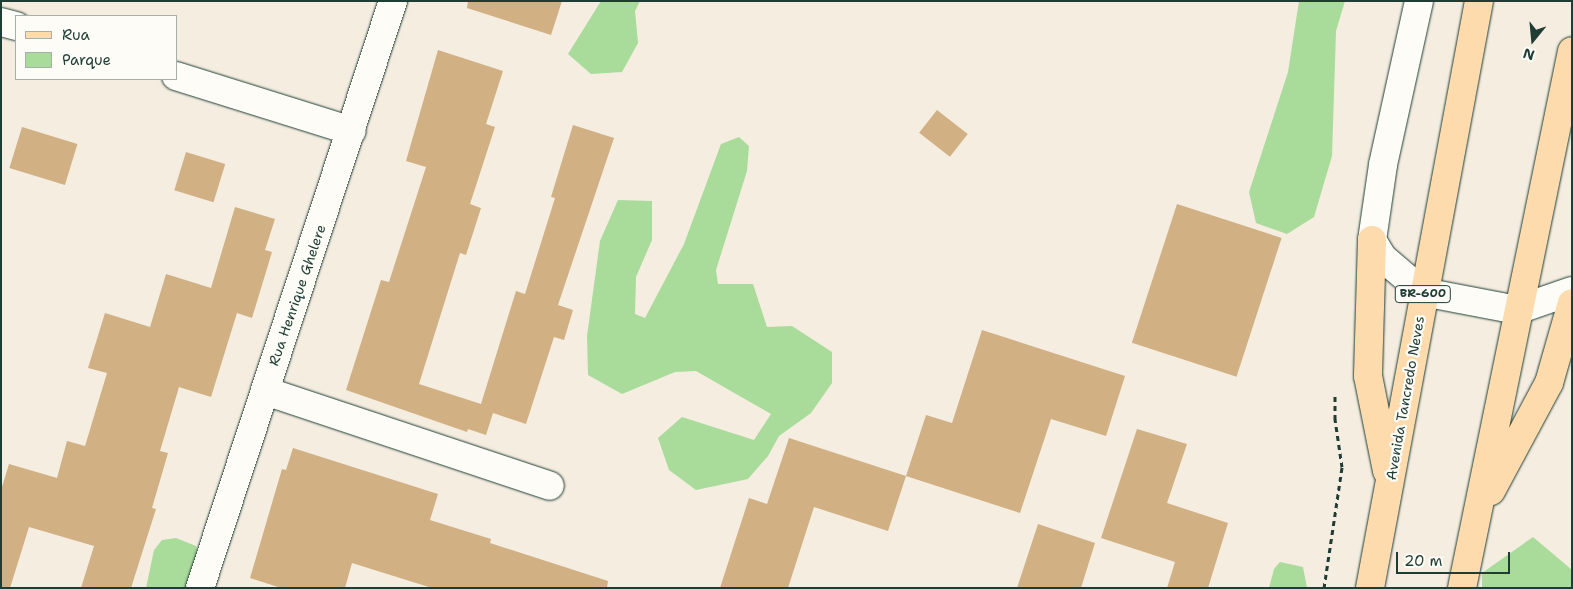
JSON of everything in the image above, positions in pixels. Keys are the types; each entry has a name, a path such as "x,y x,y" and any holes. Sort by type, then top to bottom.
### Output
{"main road":[{"name":"Avenida Tancredo Neves","path":"1370,588 1390,486 1423,292 1479,1"},
{"path":"1462,588 1517,310 1572,52"},
{"path":"1372,240 1368,376 1390,486"},
{"path":"1478,514 1549,383 1572,303"}],"street":[{"name":"Rua Henrique Ghelere","path":"200,588 352,131 393,1"},
{"path":"1419,1 1383,165 1372,240 1383,258 1423,292 1517,310 1572,291"},
{"path":"1,22 15,26"},
{"path":"178,77 352,131"},
{"path":"265,391 550,486"}],"green space":[{"path":"601,1 640,1 635,11 638,43 622,72 591,74 568,54"},
{"path":"1299,1 1345,1 1336,31 1332,156 1314,217 1287,234 1256,223 1249,192 1288,72"},
{"path":"739,137 749,146 747,171 716,270 718,284 753,284 767,327 792,326 832,352 832,383 811,413 779,436 768,456 748,479 696,490 669,470 658,438 682,417 754,440 771,414 696,371 675,372 622,394 588,375 587,336 600,241 618,200 652,201 652,240 636,277 635,314 645,318 684,244 721,144"},
{"path":"1533,537 1572,570 1572,588 1482,588 1482,573"},
{"path":"176,538 196,546 199,561 193,588 146,588 154,550 162,540"},
{"path":"1280,562 1303,567 1307,588 1269,588 1274,569"}],"building":[{"path":"468,1 562,1 551,35 467,8"},
{"path":"438,50 503,71 486,124 495,127 470,204 481,208 466,255 460,253 419,384 481,404 516,291 525,294 555,198 551,197 573,125 614,138 558,305 573,310 564,340 554,337 526,424 493,413 486,435 468,429 467,432 346,390 381,280 389,282 426,167 406,161"},
{"path":"937,110 968,134 950,157 919,133"},
{"path":"22,127 77,144 65,185 9,168"},
{"path":"186,152 225,164 214,202 174,190"},
{"path":"1177,204 1282,238 1236,377 1132,343"},
{"path":"235,207 275,219 265,250 272,252 252,318 237,313 211,397 179,387 160,451 168,453 152,508 156,509 131,588 81,588 94,546 29,527 10,588 1,588 1,490 9,464 57,478 67,441 85,446 107,373 88,368 105,313 150,327 166,274 211,288"},
{"path":"982,330 1125,376 1106,436 1051,419 1020,513 906,476 926,415 952,423"},
{"path":"1137,429 1187,444 1167,503 1228,523 1208,588 1167,588 1175,562 1101,538"},
{"path":"789,438 906,476 888,531 814,507 788,588 720,588 749,498 767,504"},
{"path":"293,448 438,494 430,520 491,539 490,543 608,581 607,588 432,588 352,563 345,588 281,588 250,578 282,469 286,470"},
{"path":"1038,524 1095,543 1081,588 1017,588"}]}
